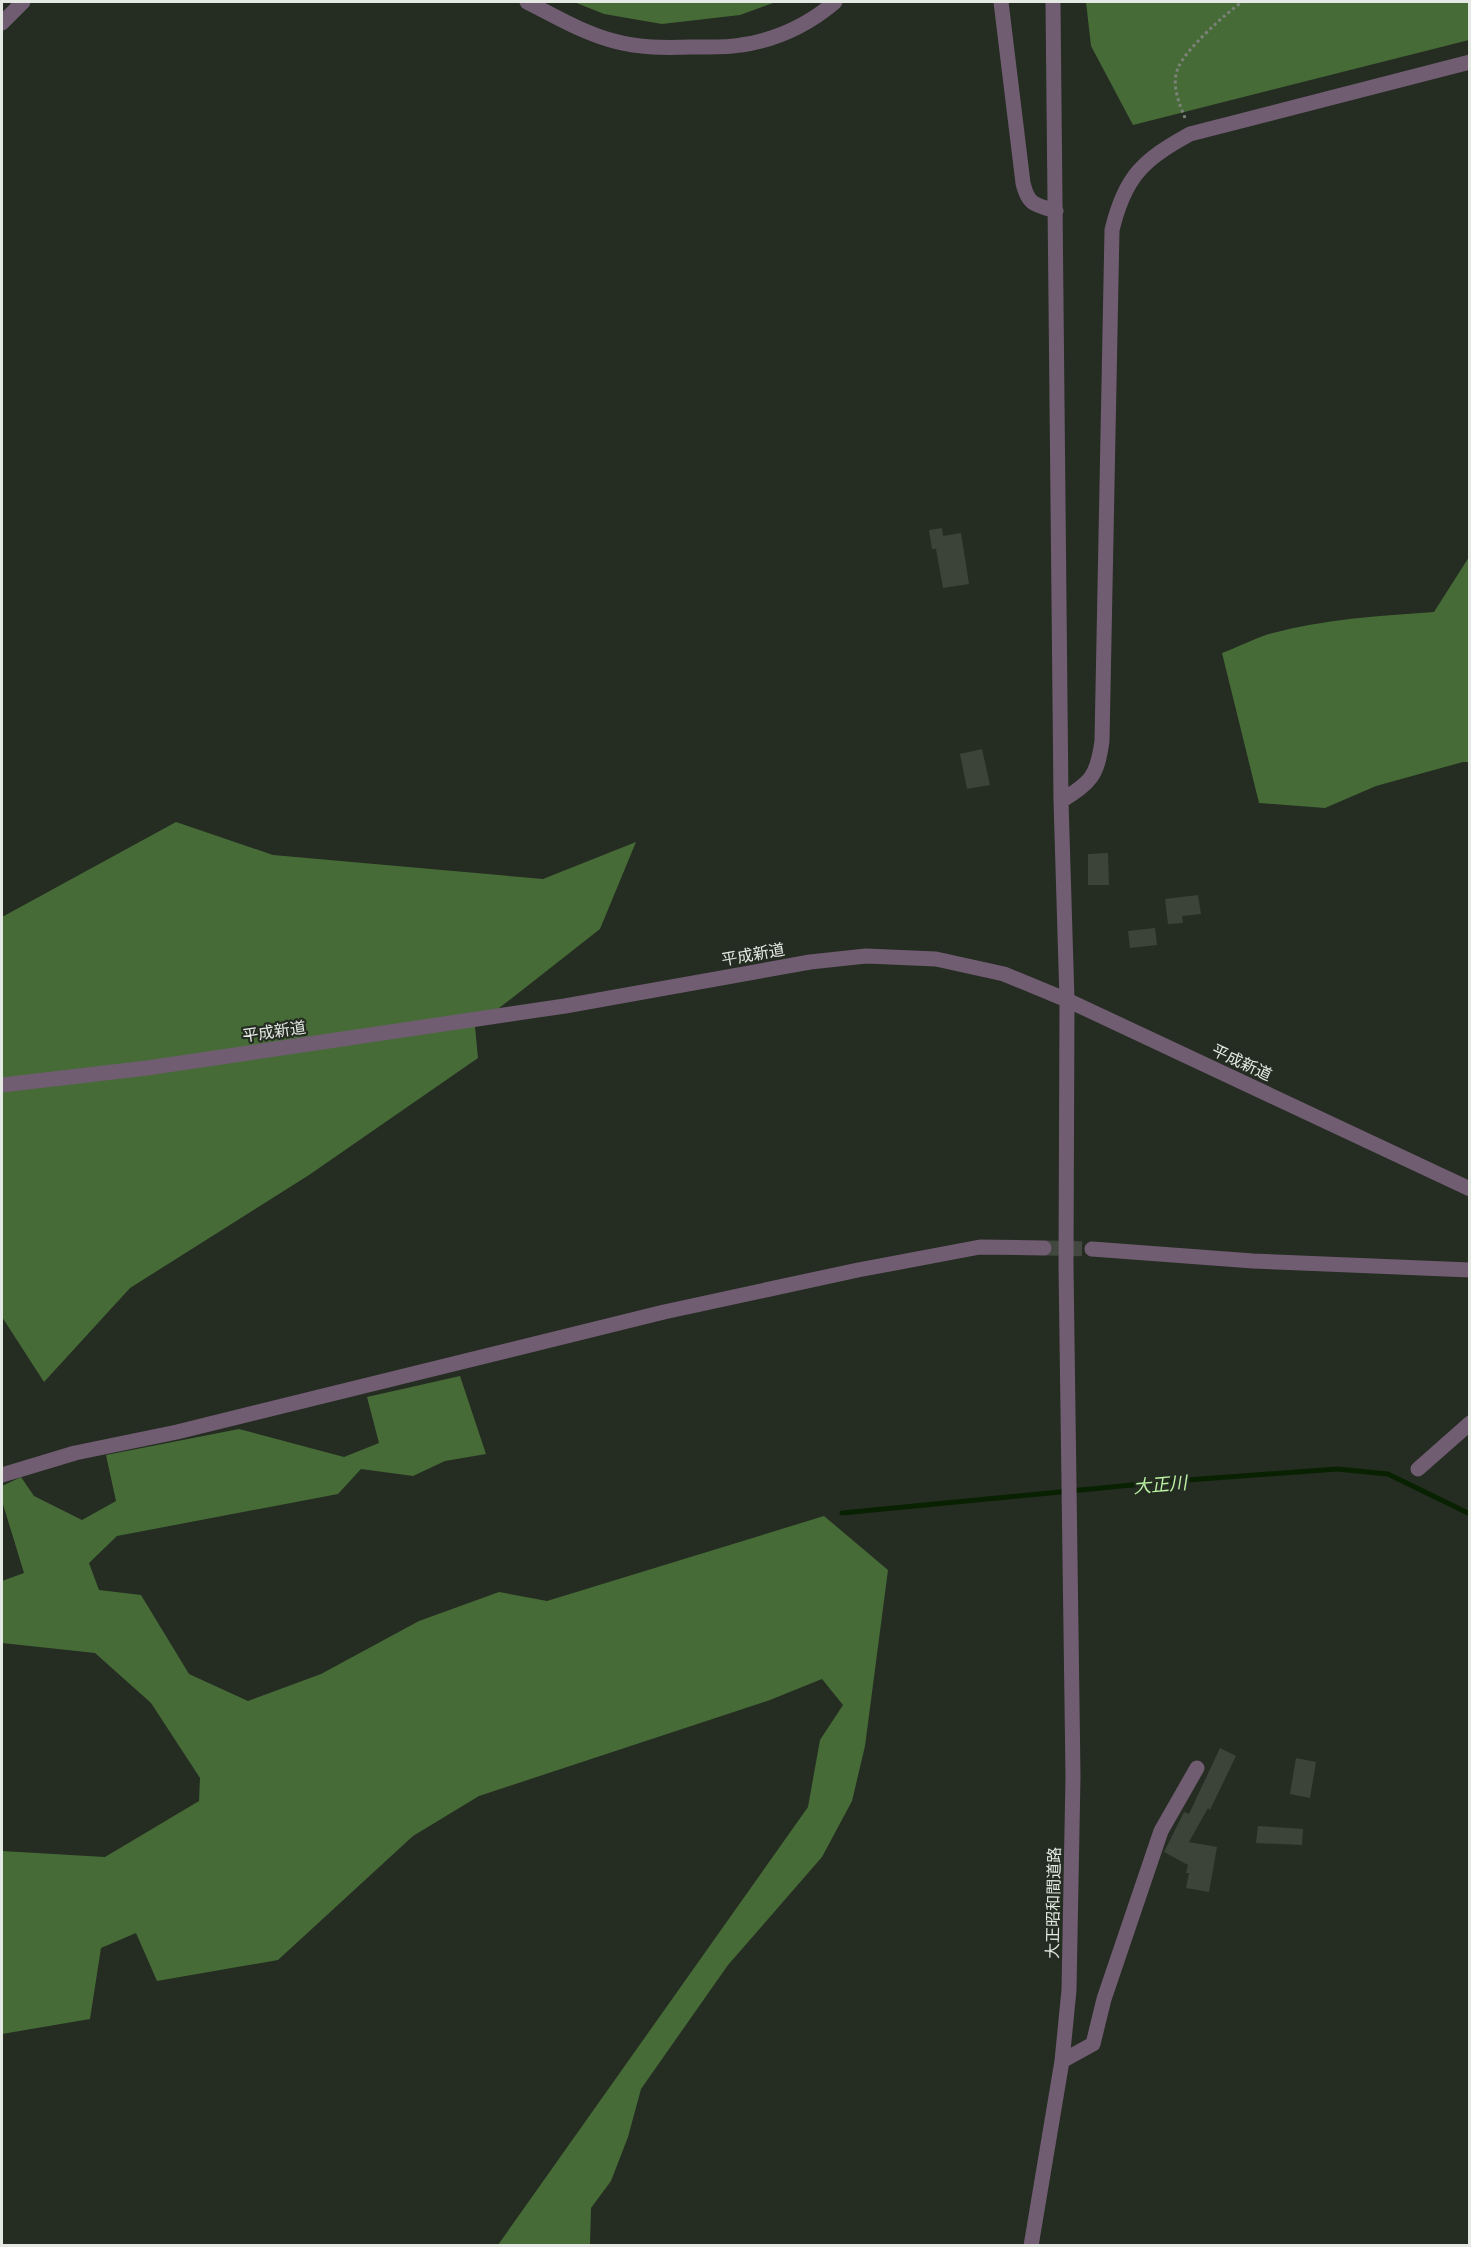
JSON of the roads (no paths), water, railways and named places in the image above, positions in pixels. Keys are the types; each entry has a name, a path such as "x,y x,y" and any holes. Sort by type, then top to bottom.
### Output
{"street":[{"path":"2,23 23,2"},
{"path":"527,2 577,28 613,41 637,46 670,48 741,46 768,39 815,18 835,2"},
{"path":"1001,2 1026,196 1033,204 1056,212"},
{"name":"大正昭和間道路","path":"1031,2246 1062,2061 1069,1990 1073,1776 1066,1266 1067,1000 1061,801 1053,2"},
{"path":"1061,801 1083,787 1098,767 1102,741 1112,230 1119,202 1130,181 1164,148 1190,134 1470,62"},
{"name":"平成新道","path":"2,1085 147,1068 565,1006 810,962 866,956 936,959 1004,974 1067,1000 1470,1189"},
{"path":"2,1474 75,1453 177,1432 664,1312 858,1270 980,1247 1044,1248"},
{"path":"1092,1249 1253,1261 1470,1270"},
{"path":"1418,1469 1470,1423"},
{"path":"1062,2061 1093,2044 1104,1999 1161,1831 1197,1768"}],"waterway":[{"name":"大正川","path":"842,1513 1173,1481 1337,1469 1388,1474 1470,1514"}],"tunnel":[{"path":"1044,1248 1092,1249"}]}
